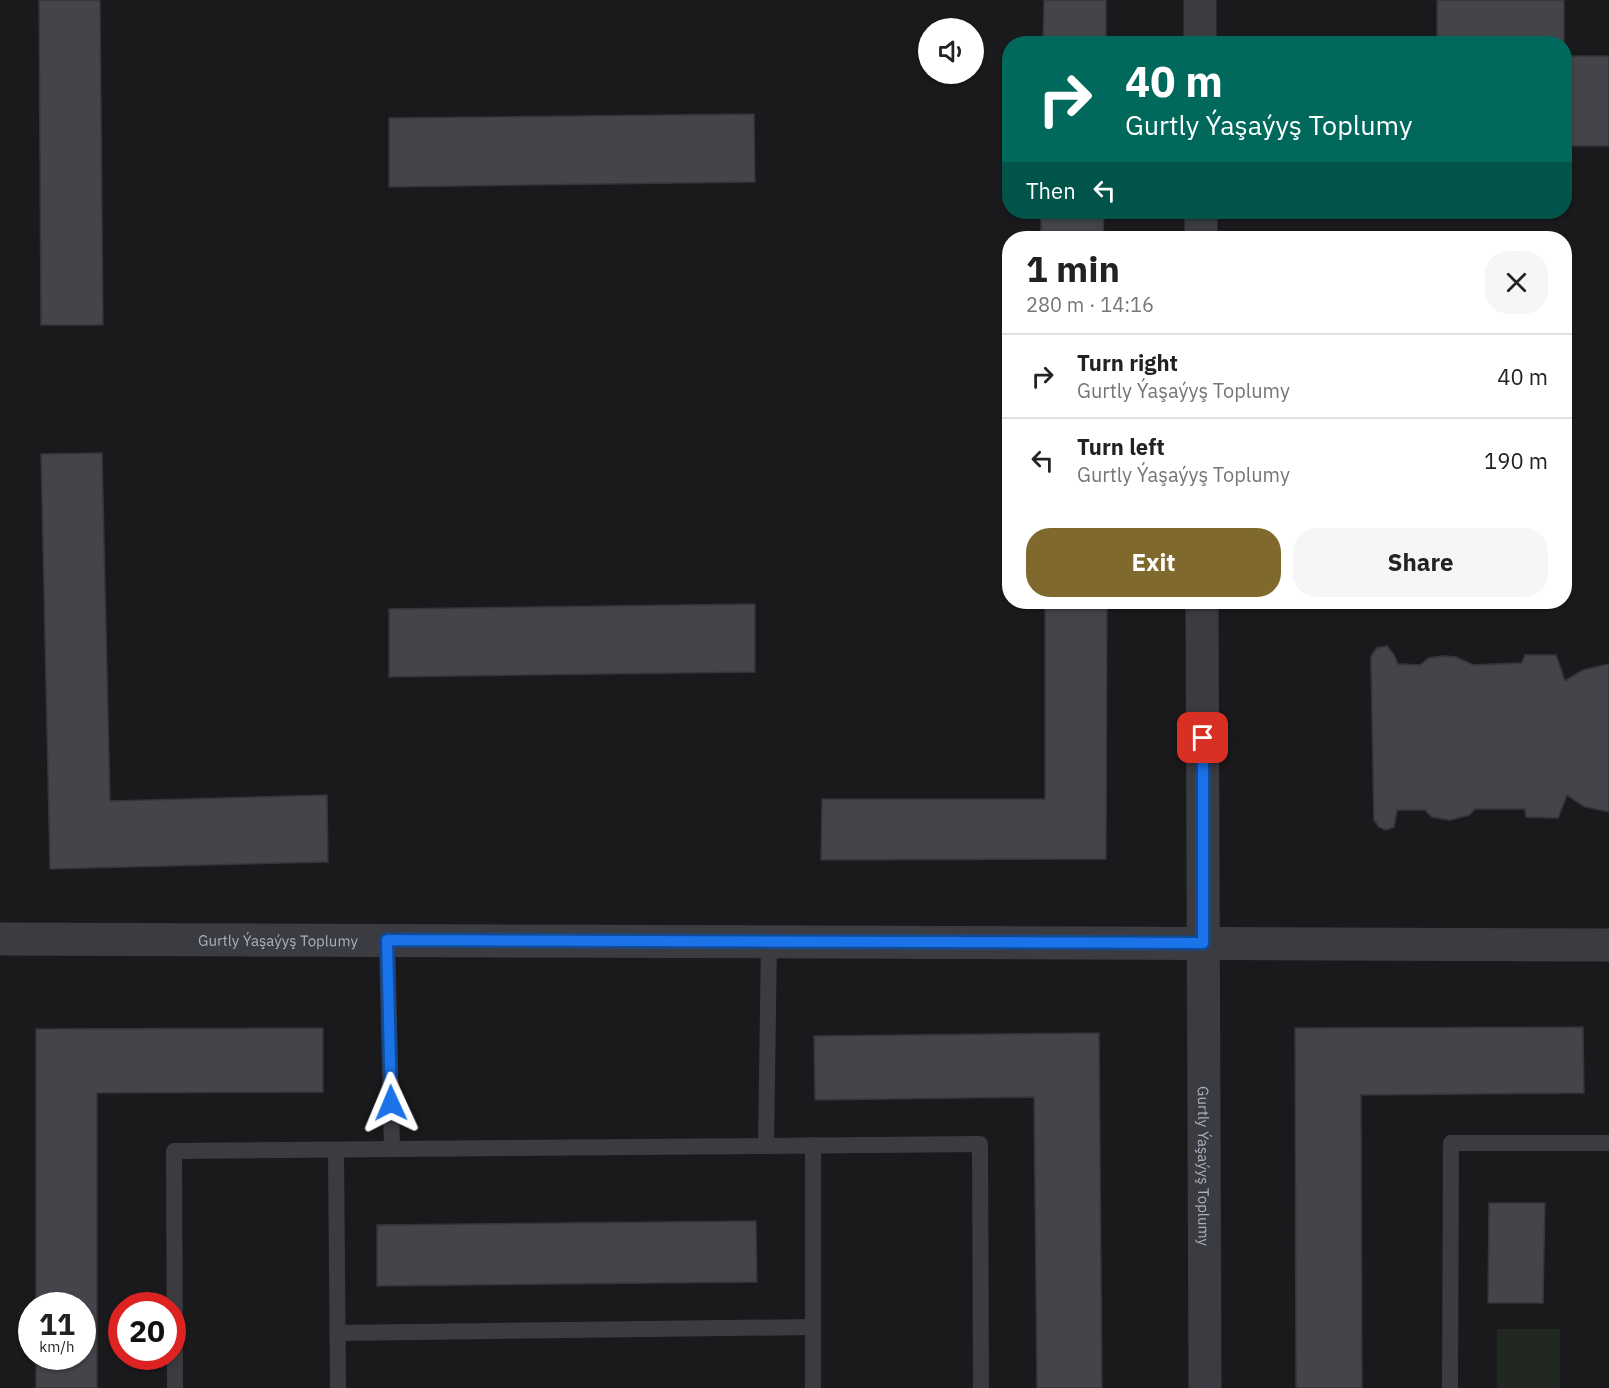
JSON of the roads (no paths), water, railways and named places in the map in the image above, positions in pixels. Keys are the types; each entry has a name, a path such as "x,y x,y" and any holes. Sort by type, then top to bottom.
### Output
{"street":[{"path":"1200,0 1200,36"},
{"name":"Gurtly Ýaşaýyş Toplumy","path":"1202,609 1205,1388"},
{"name":"Gurtly Ýaşaýyş Toplumy","path":"0,939 1609,945"}],"lane":[{"path":"387,940 392,1149"},
{"path":"766,1146 769,942"},
{"path":"1450,1388 1451,1143 1609,1143"},
{"path":"175,1388 174,1151 980,1144 981,1388"},
{"path":"813,1145 813,1388"},
{"path":"336,1150 338,1388"},
{"path":"338,1333 813,1327"}]}
